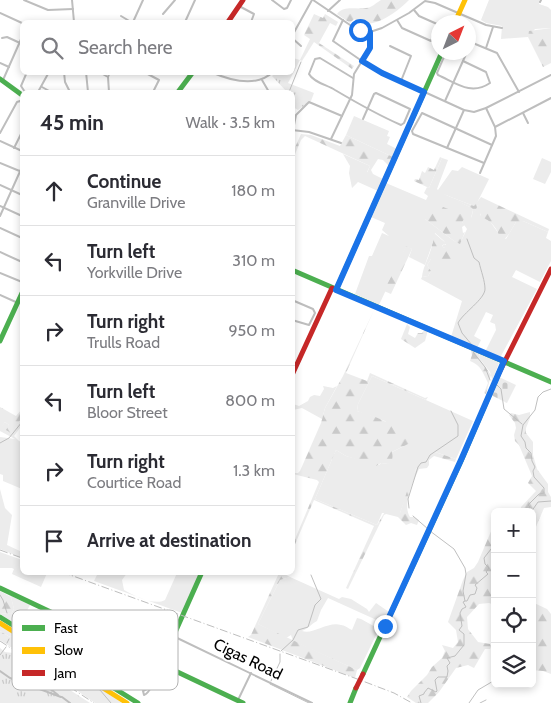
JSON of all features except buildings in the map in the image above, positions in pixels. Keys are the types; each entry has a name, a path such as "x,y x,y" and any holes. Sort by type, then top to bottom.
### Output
{"main road":[{"path":"229,20 242,0"},
{"path":"459,14 464,0"},
{"path":"295,364 334,289 438,60"},
{"path":"180,90 191,75"},
{"path":"1,80 20,94"},
{"path":"350,703 504,361 551,269"},
{"path":"295,271 551,382"},
{"path":"0,341 20,298"},
{"path":"178,625 201,575"},
{"path":"0,588 47,610"},
{"path":"0,617 12,624"},
{"path":"0,623 12,631"},
{"path":"178,672 240,702"},
{"path":"106,690 127,703"},
{"path":"117,690 138,703"}],"street":[{"path":"24,0 48,10 73,9"},
{"path":"72,0 74,20"},
{"path":"133,20 143,0"},
{"path":"163,14 175,0"},
{"path":"186,20 195,0"},
{"path":"272,0 284,9 287,8 291,0"},
{"path":"295,32 313,0 356,28 370,32 397,20 424,1 438,4 493,27 502,28"},
{"path":"328,11 340,0"},
{"path":"438,4 440,0"},
{"path":"239,6 254,14 252,20"},
{"path":"397,20 402,28 431,41 437,24 419,16 413,10"},
{"path":"0,13 20,22"},
{"path":"120,16 128,20"},
{"path":"343,20 333,41 382,73 464,110 474,112 486,108 551,75"},
{"path":"485,49 493,27"},
{"path":"331,140 353,92 353,78 370,48 370,32"},
{"path":"1,80 20,43 7,37 2,38"},
{"path":"295,40 301,46"},
{"path":"476,44 497,53 518,92"},
{"path":"390,46 410,55 411,58 401,81"},
{"path":"353,78 320,58 315,59 309,74 312,79 367,109 401,125 404,123 410,109 376,93 374,94 367,109 363,119"},
{"path":"443,60 437,75 454,82 473,90 480,89 490,83 486,72 463,62 454,82 445,101"},
{"path":"0,63 9,67"},
{"path":"382,73 383,69"},
{"path":"24,90 21,86 26,75"},
{"path":"40,90 48,75"},
{"path":"64,75 69,90"},
{"path":"86,75 88,90"},
{"path":"105,75 108,77 109,90"},
{"path":"150,75 159,80 154,90"},
{"path":"218,75 230,80 262,80 269,75"},
{"path":"262,80 268,90"},
{"path":"42,87 47,90"},
{"path":"496,127 551,98"},
{"path":"0,133 17,102 20,101"},
{"path":"295,120 296,115 309,102 342,116"},
{"path":"480,172 496,136 496,127 486,108"},
{"path":"447,148 464,110"},
{"path":"484,163 413,134 412,131 422,113 492,145"},
{"path":"523,113 528,123"},
{"path":"295,130 309,132 341,143"},
{"path":"14,148 20,136"},
{"path":"0,141 20,150"},
{"path":"0,163 20,172"},
{"path":"0,216 20,174"},
{"path":"0,185 20,194"},
{"path":"0,206 20,215"},
{"path":"0,228 20,237"},
{"path":"0,252 20,261"},
{"path":"0,274 20,281"},
{"path":"0,295 18,303"},
{"path":"295,301 313,309 315,313 309,325 295,321"},
{"name":"Cigas Road","path":"178,638 312,703"},
{"path":"0,671 12,678"},
{"path":"240,702 251,673"},
{"path":"43,690 61,697"},
{"path":"51,690 70,703"}],"green space":[{"path":"381,0 409,0 388,17 370,24 354,19 350,23 337,14 347,9 368,8"},
{"path":"489,0 539,0 539,4 551,10 551,28 535,29 528,37 501,39 502,26 486,23 481,20"},
{"path":"314,14 323,18 325,14 338,22 336,26 330,23 319,43 354,66 352,69 314,42 302,61 300,60 310,39 304,35"},
{"path":"551,28 551,63 543,67 528,37 529,31"},
{"path":"295,59 300,60 295,70"},
{"path":"292,75 288,83 314,93 311,101 298,110 295,108 295,90 285,90 272,76"},
{"path":"354,116 389,131 387,136 390,137 387,144 397,149 393,157 346,135"},
{"path":"301,134 311,135 340,146 346,135 393,157 389,166 383,160 378,159 371,170 373,174 383,179 382,182 368,175 370,166 305,136 301,140 295,154 295,148"},
{"path":"343,154 370,166 367,172 382,182 378,191 358,182 352,188 349,173 350,166"},
{"path":"440,157 442,158 429,188 414,181 415,179 419,180 422,171 425,173 428,167 434,170"},
{"path":"442,158 448,160 438,190 452,170 458,171 462,167 489,179 474,206 443,194 472,208 471,218 478,205 480,207 480,215 489,220 499,234 506,239 516,222 523,221 548,232 546,238 551,241 551,261 540,282 516,270 512,277 537,289 501,356 485,352 496,330 495,324 490,322 493,315 486,312 474,336 481,340 477,348 451,337 462,301 421,279 428,276 431,271 427,265 431,259 448,249 442,247 444,244 446,245 444,241 435,233 425,265 409,257 412,249 406,247 379,305 355,294 369,256 372,256 382,233 389,236 382,230 385,223 371,217 386,183 426,200 428,196 424,193 427,187 429,188","holes":["425,219 462,222 467,229 460,243 454,241"]},
{"path":"542,158 551,162 551,172 545,184 533,179"},
{"path":"443,194 474,206 481,197 549,229 548,232 523,221 520,223 516,222 503,241 500,239 494,225 481,217 478,205 471,220 472,208"},
{"path":"433,203 466,216 462,222 465,225 462,227 463,233 465,232 460,244 425,219"},
{"path":"434,233 447,244 442,246 444,248 458,248 449,268 431,259 427,265 431,271 428,276 422,277 433,244"},
{"path":"406,246 412,249 391,294 384,291"},
{"path":"374,310 346,373 367,381 370,373 425,398 428,397 426,400 372,376 358,404 357,411 379,418 395,427 407,437 410,443 392,452 391,462 388,464 381,463 376,466 346,456 336,450 315,499 377,525 386,510 400,513 411,479 420,462 426,460 435,452 456,459 455,462 434,456 429,460 427,468 419,469 409,493 407,506 410,517 419,520 417,525 411,523 406,525 398,517 384,515 348,589 346,588 374,526 314,500 295,544 295,539 319,482 295,473 300,471 321,423 325,408 343,376"},
{"path":"407,324 410,327 408,334 415,338 418,333 422,333 425,329 428,330 425,341 415,348 401,339"},
{"path":"470,348 480,352 479,358 491,375 486,394 484,393 488,383 479,367 470,361 472,355"},
{"path":"480,352 499,363 487,394 492,379 490,372 479,358"},
{"path":"372,376 473,421 456,459 435,452 430,455 416,469 400,513 382,513 377,525 315,499 336,450 346,456 379,465 381,463 388,464 392,452 404,446 385,421 357,411 358,404"},
{"path":"499,377 516,385 507,403 491,395"},
{"path":"323,386 333,388 337,386 325,408 322,419 302,408 295,410 295,405 299,406 314,395 320,396 324,389"},
{"path":"0,407 16,416 20,411 20,420 12,434 6,430 9,425 5,422 0,428"},
{"path":"530,412 526,433 533,442 533,455 537,469 548,484 548,492 551,497 551,507 544,508 536,527 536,508 521,508 536,491 528,483 532,476 519,445 515,441 515,423 509,415 511,413 519,415"},
{"path":"20,421 20,428 14,436 20,441 20,488 3,481 3,475 0,474 0,437 15,439 0,431 5,422 9,425 7,431 12,433"},
{"path":"0,489 5,508 12,515 7,545 20,551 20,557 0,549"},
{"path":"491,531 491,604 479,604 467,617 468,629 478,642 490,644 491,647 490,649 485,649 474,668 468,665 456,668 439,692 428,703 416,703 407,697 442,658 445,651 442,645 453,648 458,642 456,630 448,622 467,572 474,568"},
{"path":"0,552 20,559 20,575 46,575 41,587 12,574 14,569 12,568 0,568"},
{"path":"97,575 126,575 122,580 124,590 137,597 94,581"},
{"path":"176,575 199,575 182,613 146,600 161,602 165,600"},
{"path":"278,575 286,575 290,577 280,580 258,624 357,670 355,678 248,637 251,635"},
{"path":"290,577 339,599 342,597 351,599 369,612 376,603 389,612 384,621 381,622 328,598 317,621 302,631 311,631 336,624 352,630 357,618 379,629 360,668 357,670 293,641 291,635 286,638 258,624 280,580"},
{"path":"0,591 11,597 14,609 11,614 0,613"},
{"path":"9,595 30,605 27,610 13,610"},
{"path":"536,604 547,609 551,614 551,674 536,670"},
{"path":"12,612 12,622 0,613 11,614"},
{"path":"0,625 12,632 12,637 10,637 0,631"},
{"path":"0,631 12,637 12,648 0,640"},
{"path":"0,648 5,652 12,653 12,690 70,690 90,703 0,703"},
{"path":"77,690 102,690 122,703 95,703"}],"waterway":[{"path":"290,90 301,62"},
{"path":"467,239 474,258 479,262 485,289 478,302 458,323 462,333 472,345"},
{"path":"473,352 485,367 490,380"},
{"path":"497,385 501,389 504,409 522,424"},
{"path":"530,508 528,505 539,494 544,493 544,488 534,477 533,471 535,467 531,453 526,448 521,436 523,425 535,410 538,397 543,392 551,389"},
{"path":"409,508 408,499 418,467 421,463 426,462 430,455 458,436 458,425 451,411"},
{"path":"0,443 9,438 20,424"},
{"path":"534,508 538,502 551,501"},
{"path":"413,516 428,529"},
{"path":"421,703 419,696 424,694 428,688 436,692 435,680 438,677 447,677 447,666 450,663 447,658 455,656 464,645 464,634 459,630 462,626 460,613 466,607 463,602 465,601 463,591 466,574 465,568 454,549 430,531"},
{"path":"465,601 467,601 470,595 475,594 477,588 475,585 488,574 486,572 489,568 485,564 484,558 491,549"},
{"path":"281,651 293,640 298,630 308,627 315,605 321,599 311,575"},
{"path":"0,595 7,613"},
{"path":"7,643 9,639"},
{"path":"0,655 6,647"},
{"path":"271,681 280,662 280,654"},
{"path":"469,703 478,690 491,682"},
{"path":"270,684 309,703"},
{"path":"100,690 111,703"},
{"path":"480,703 486,700"}],"railway":[{"path":"0,550 20,557"},
{"path":"70,575 167,610"},
{"path":"178,614 360,680 394,693 412,703"},
{"path":"0,641 12,649"},
{"path":"74,690 94,703"}],"traffic: fast":[{"path":"336,290 438,60"},
{"path":"180,90 191,75"},
{"path":"0,79 20,94"},
{"path":"295,271 551,382"},
{"path":"0,341 20,297"},
{"path":"363,674 461,461 498,375"},
{"path":"178,626 201,575"},
{"path":"0,588 46,610"},
{"path":"0,617 12,624"},
{"path":"178,672 243,703"},
{"path":"350,703 356,688"},
{"path":"117,690 138,703"}],"traffic: slow":[{"path":"458,15 465,0"},
{"path":"0,623 12,631"},
{"path":"106,690 127,703"}],"traffic: jam":[{"path":"229,20 243,0"},
{"path":"498,375 551,269"},
{"path":"295,368 332,288"},
{"path":"356,688 363,674"}],"route":[{"path":"360,30 370,32 370,48 362,61 372,68 424,92 336,290 504,361 385,626"}]}
